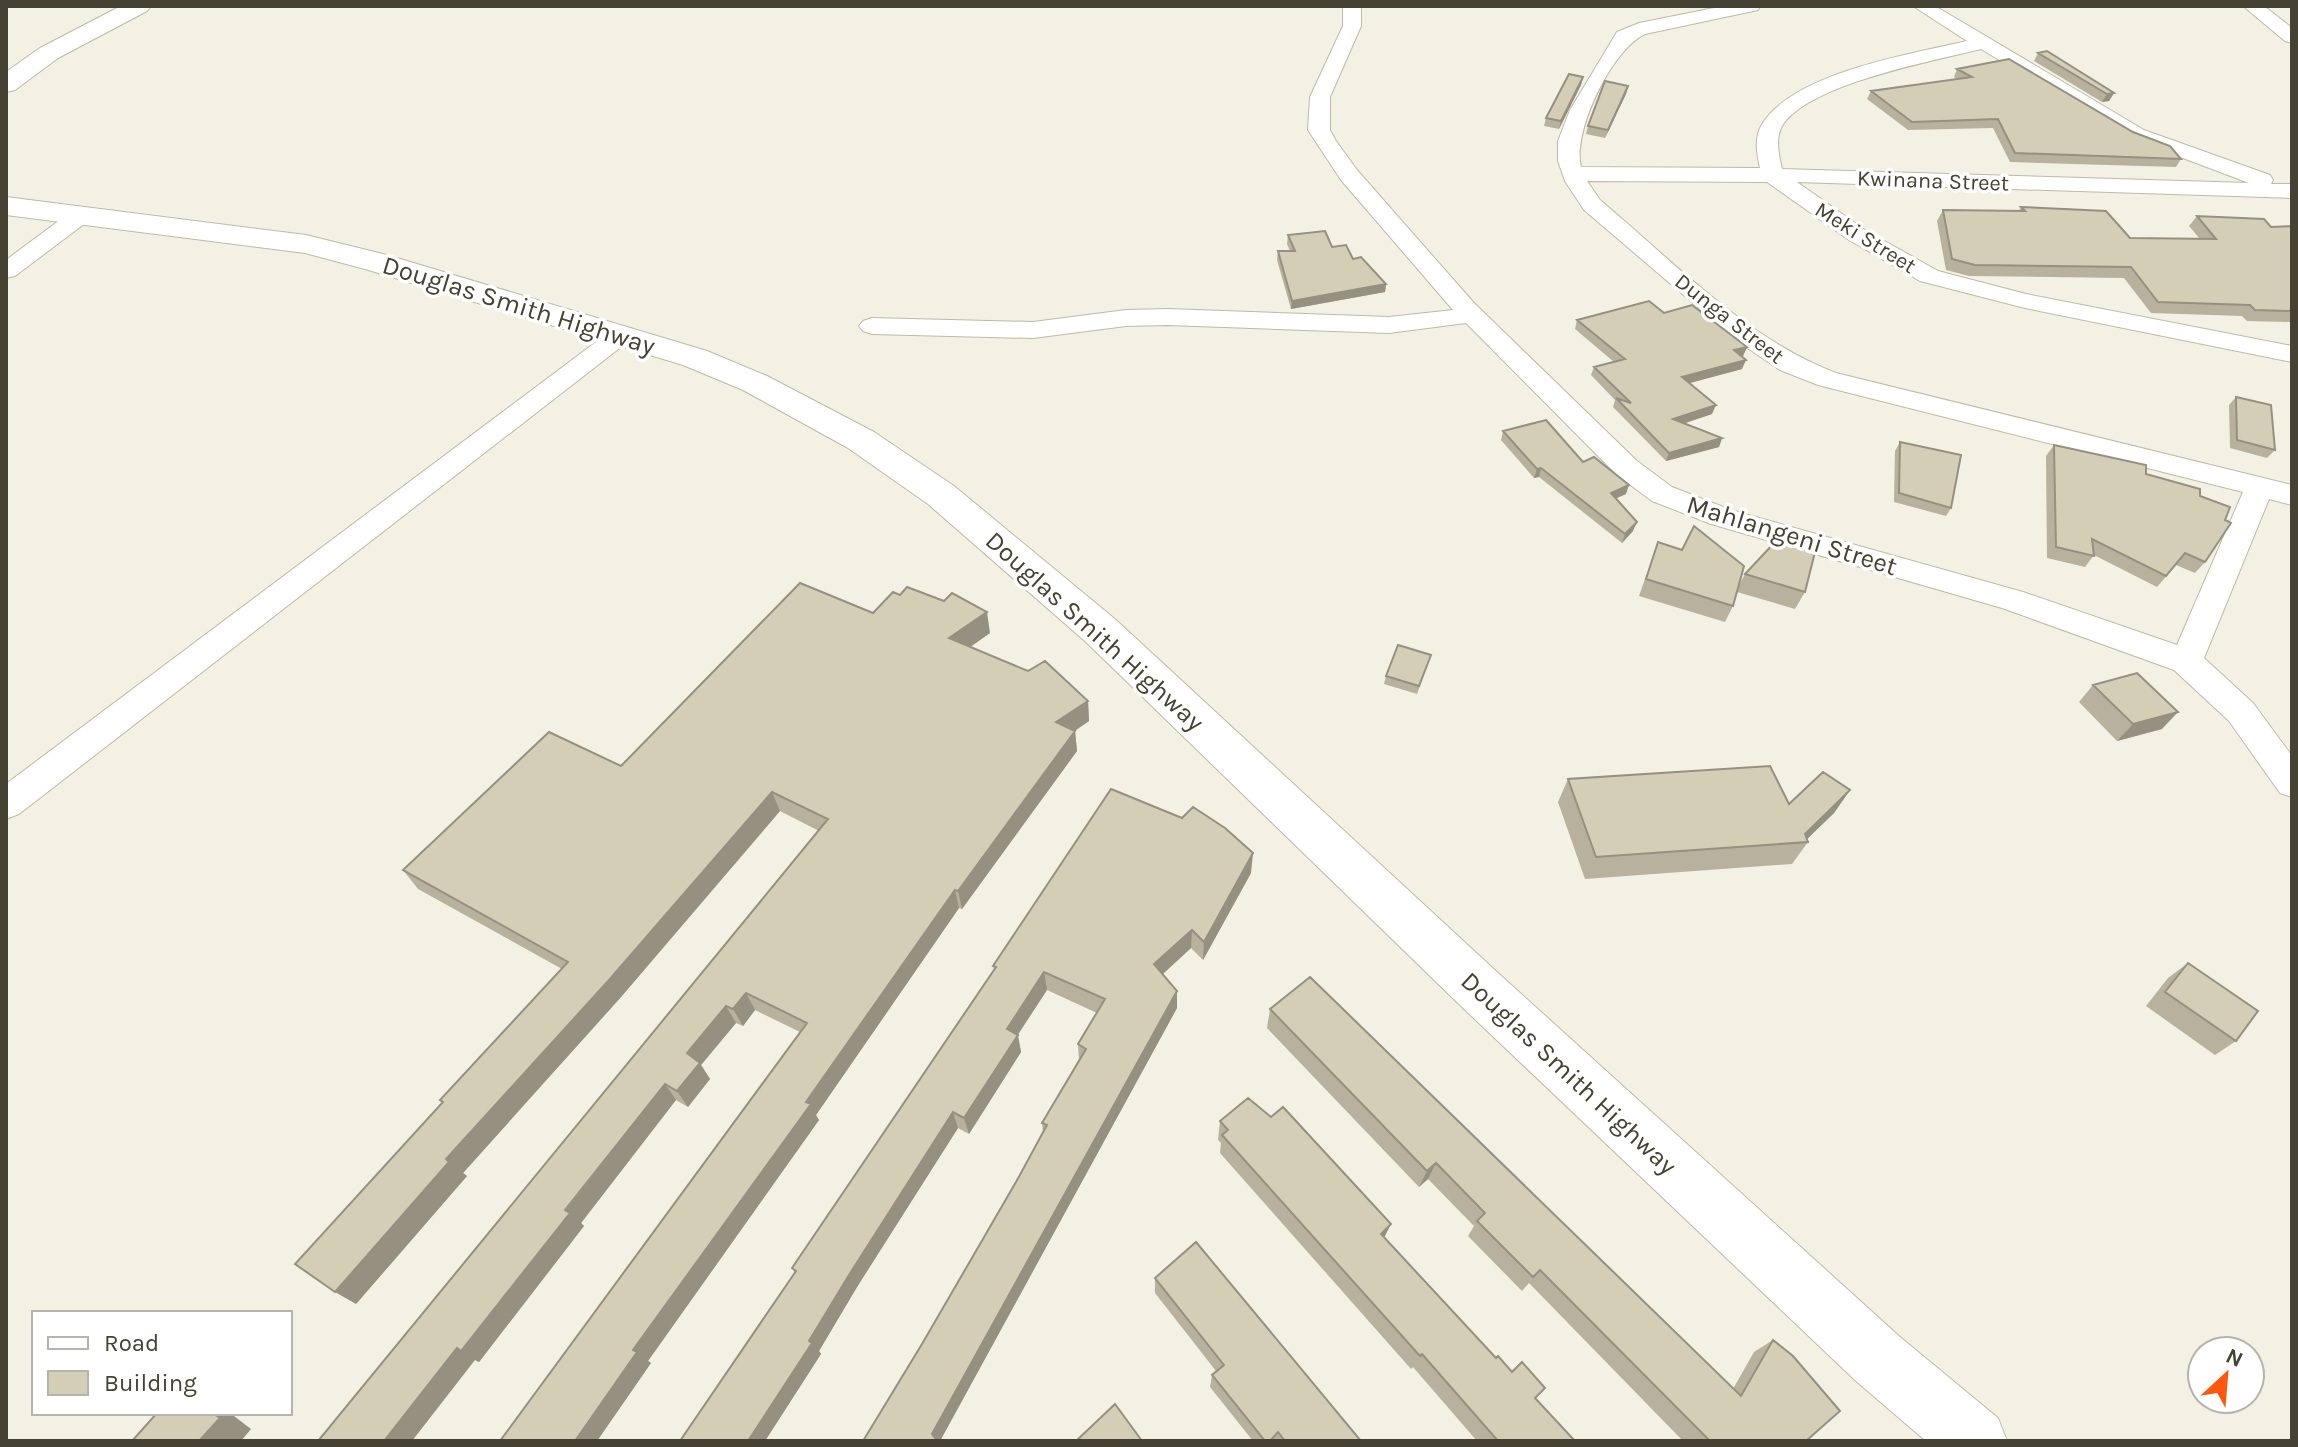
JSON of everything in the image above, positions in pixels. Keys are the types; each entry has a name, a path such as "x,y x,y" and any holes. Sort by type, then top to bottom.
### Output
{"street":[{"path":"6,84 49,53 139,6"},
{"name":"Mahlangeni Street","path":"1352,6 1352,26 1320,97 1319,130 1349,175 1472,315 1627,468 1662,494 1721,517 2012,600 2186,661 2241,712 2292,783"},
{"name":"Dunga Street","path":"1751,6 1639,29 1624,36 1570,132 1568,157 1573,174 1592,205 1749,338 1789,364 1841,383 2292,495"},
{"path":"1922,6 2137,134 2292,191"},
{"path":"2252,6 2292,37"},
{"path":"1772,175 1766,143 1771,125 1779,114 1843,80 1986,42"},
{"name":"Kwinana Street","path":"1573,174 1772,175 2292,191"},
{"name":"Meki Street","path":"1772,175 1857,235 1929,276 2025,301 2292,354"},
{"name":"Douglas Smith Highway","path":"6,206 306,244 505,299 695,358 807,409 861,440 941,495 1101,631 1866,1349 1975,1441"},
{"path":"6,271 80,216"},
{"path":"872,326 1033,330 1126,318 1168,317 1389,325 1472,315"},
{"path":"6,804 613,332"},
{"path":"2186,661 2260,486"}],"building":[{"path":"2047,51 2114,93 2107,94 2038,53"},
{"path":"2009,59 2133,132 2170,146 2181,159 2015,153 1998,119 1912,122 1871,91 1972,77 1957,69"},
{"path":"1569,74 1583,77 1561,121 1546,118"},
{"path":"1605,81 1628,86 1608,130 1588,126"},
{"path":"2021,207 2106,211 2130,238 2216,239 2197,216 2264,219 2271,227 2292,226 2292,311 2255,310 2250,305 2158,302 2131,267 1975,265 1952,259 1943,210 2025,211"},
{"path":"1325,231 1332,247 1346,245 1353,259 1361,257 1386,284 1292,301 1278,251 1295,251 1288,235"},
{"path":"1649,301 1664,313 1692,305 1747,347 1734,350 1746,360 1682,377 1716,405 1673,419 1722,438 1669,453 1616,398 1631,403 1594,367 1625,359 1577,320"},
{"path":"2236,397 2271,405 2275,450 2237,440"},
{"path":"1546,420 1583,462 1594,457 1629,485 1611,493 1637,522 1625,534 1541,468 1537,469 1503,431"},
{"path":"1900,442 1961,455 1951,508 1899,493"},
{"path":"2054,445 2146,465 2146,474 2200,489 2200,496 2230,507 2225,520 2231,523 2205,562 2185,553 2166,576 2092,539 2094,556 2056,547"},
{"path":"1694,526 1744,566 1733,606 1646,579 1658,542 1682,550"},
{"path":"1776,541 1815,552 1805,592 1745,574"},
{"path":"800,583 873,613 893,592 900,595 907,587 944,601 952,593 987,612 949,638 1028,671 1045,661 1088,701 1056,722 1075,731 958,891 955,890 806,1102 811,1104 633,1350 637,1352 575,1441 500,1441 807,1023 746,993 733,1009 726,1006 687,1053 700,1063 677,1091 665,1084 565,1210 570,1213 461,1351 457,1348 384,1441 318,1441 828,819 772,792 609,980 446,1159 449,1162 335,1292 295,1264 443,1102 440,1100 568,962 403,870 549,732 621,766"},
{"path":"1398,645 1431,655 1419,686 1386,676"},
{"path":"2137,673 2178,712 2133,724 2093,685"},
{"path":"1770,766 1789,804 1823,772 1850,790 1805,834 1808,842 1596,857 1568,779"},
{"path":"1111,789 1182,818 1193,807 1225,828 1253,853 1204,942 1192,930 1154,964 1177,991 932,1434 937,1441 863,1441 1016,1182 1047,1125 1042,1123 1086,1049 1078,1044 1105,999 1044,972 1007,1029 1018,1035 964,1118 953,1112 849,1275 809,1341 812,1343 748,1441 680,1441 796,1271 792,1268 996,967 993,966"},
{"path":"2188,963 2258,1011 2236,1041 2165,992"},
{"path":"1310,977 1741,1396 1773,1340 1793,1356 1840,1411 1806,1441 1710,1441 1540,1270 1533,1277 1477,1221 1485,1213 1436,1163 1427,1171 1270,1009"},
{"path":"1248,1098 1271,1117 1283,1107 1391,1224 1381,1234 1496,1358 1498,1356 1512,1372 1522,1362 1545,1388 1535,1398 1575,1441 1498,1441 1222,1135 1228,1130 1220,1121"},
{"path":"1196,1242 1361,1441 1285,1441 1278,1432 1270,1441 1265,1441 1212,1375 1224,1365 1155,1278"},
{"path":"1115,1404 1142,1441 1076,1441"},
{"path":"155,1415 216,1415 220,1418 199,1441 132,1441"}]}
